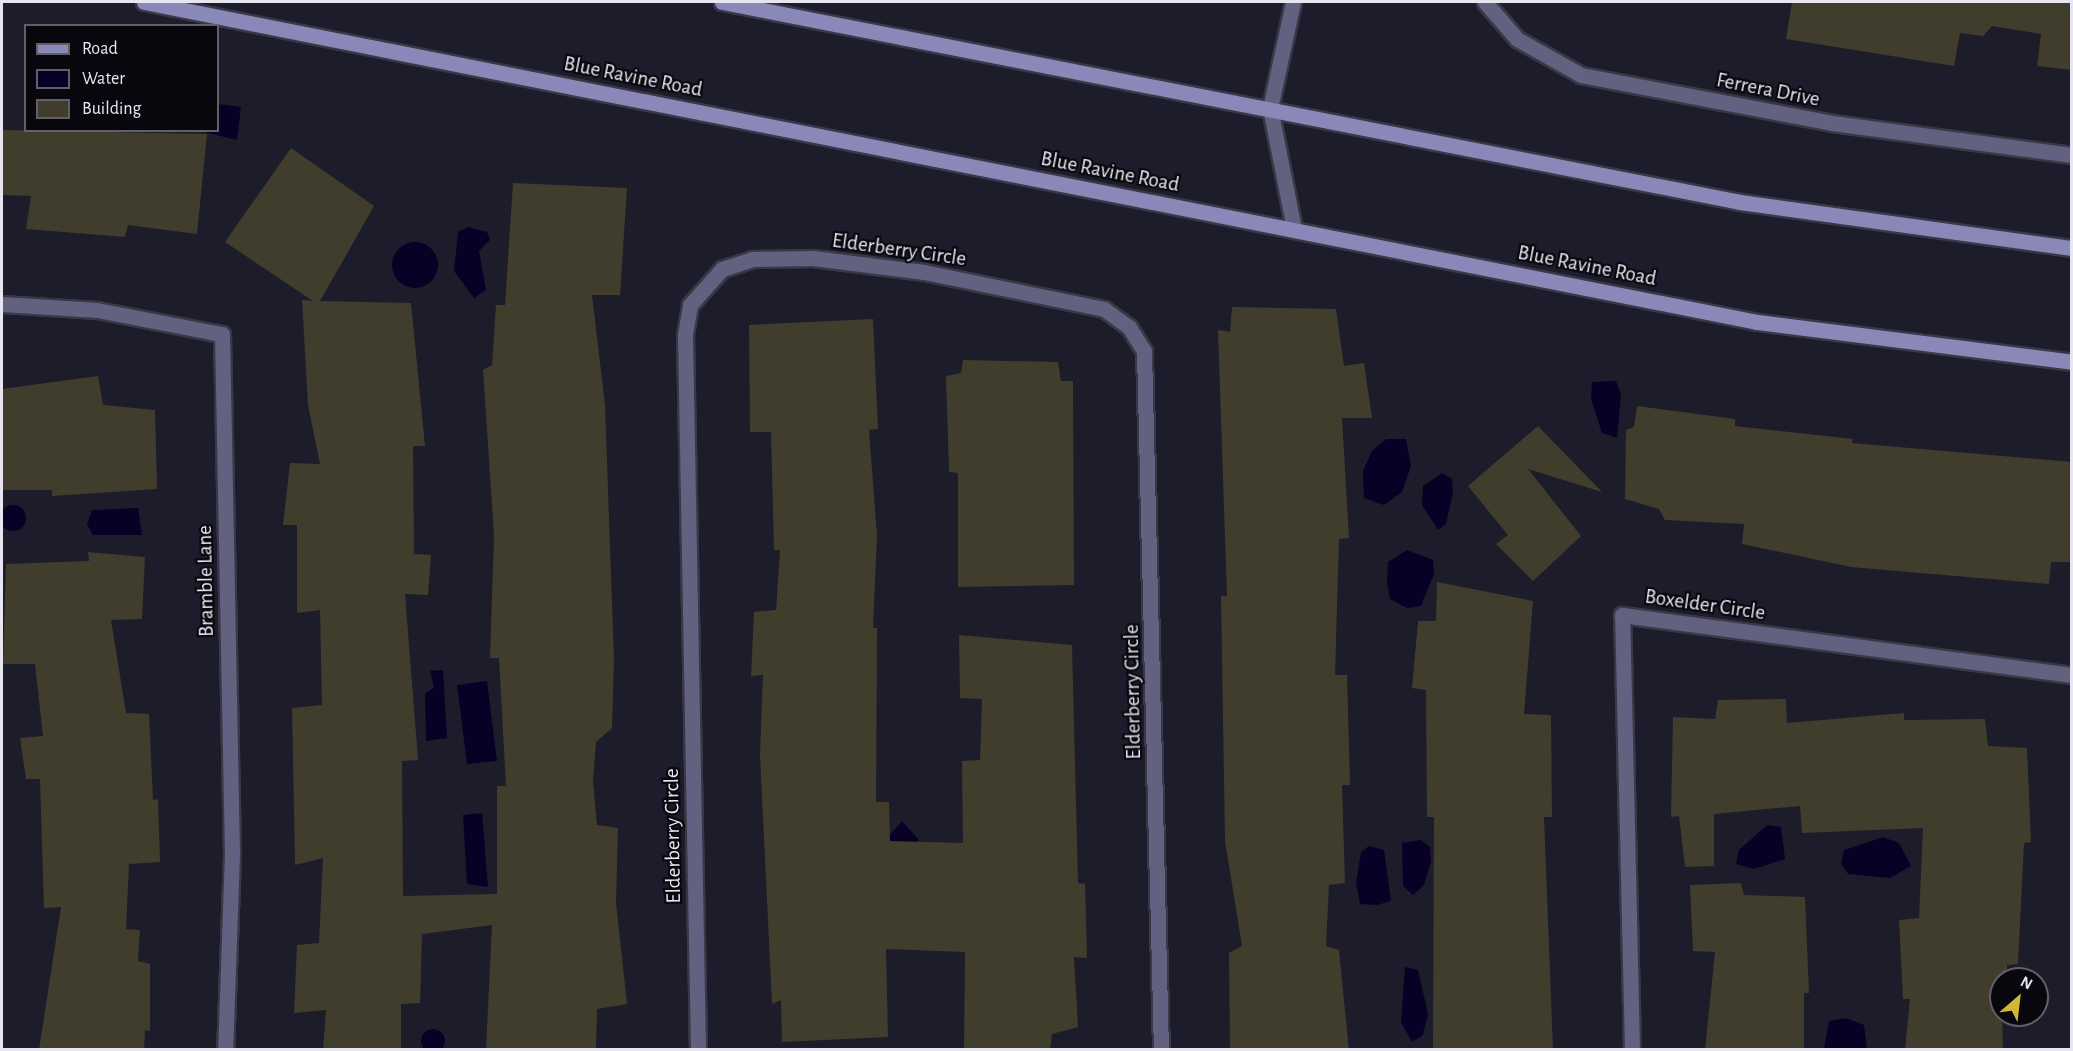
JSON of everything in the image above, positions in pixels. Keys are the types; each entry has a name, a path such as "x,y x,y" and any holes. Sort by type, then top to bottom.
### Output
{"main road":[{"name":"Blue Ravine Road","path":"144,2 1756,322 2072,362"},
{"path":"722,2 1740,202 2072,248"}],"street":[{"path":"1293,2 1270,108 1294,230"},
{"name":"Ferrera Drive","path":"1485,2 1517,39 1581,75 1832,123 2072,155"},
{"name":"Elderberry Circle","path":"698,1050 685,334 690,305 722,269 753,259 802,258 924,272 1104,309 1129,327 1144,351 1161,1050"},
{"name":"Bramble Lane","path":"2,304 97,310 222,334 232,854 225,1050"},
{"name":"Boxelder Circle","path":"1632,1050 1622,615 2072,675"}],"water":[{"path":"219,104 241,107 237,140 204,132 219,132"},
{"path":"468,227 487,232 490,240 479,251 486,290 474,298 454,271 458,232"},
{"path":"415,242 424,243 432,248 437,256 437,274 432,282 424,287 415,288 406,287 398,282 393,274 392,265 393,256 398,248 406,243"},
{"path":"1616,381 1621,395 1617,438 1602,433 1591,399 1592,382"},
{"path":"1386,439 1406,439 1411,466 1402,492 1384,505 1364,498 1363,471 1372,451"},
{"path":"1442,473 1452,479 1453,493 1446,524 1438,530 1422,505 1423,486"},
{"path":"13,505 22,509 26,518 22,527 13,531 4,527 0,518 4,509"},
{"path":"138,508 142,535 93,535 87,524 92,510"},
{"path":"1407,550 1433,560 1434,574 1421,606 1407,608 1390,599 1387,583 1388,562"},
{"path":"443,670 447,738 426,741 425,694 434,687 430,671"},
{"path":"487,681 497,761 467,764 457,685"},
{"path":"482,813 488,887 467,884 463,815"},
{"path":"902,821 919,840 899,883 889,836"},
{"path":"1767,825 1781,827 1785,859 1754,869 1736,864 1739,850"},
{"path":"1883,837 1899,843 1911,866 1890,878 1848,874 1841,863 1844,850"},
{"path":"1421,840 1430,847 1431,861 1424,885 1413,895 1403,886 1402,843"},
{"path":"1369,846 1384,850 1391,901 1377,905 1360,904 1356,883 1361,852"},
{"path":"1405,967 1418,970 1428,1014 1423,1035 1412,1042 1401,1022"},
{"path":"1846,1018 1864,1025 1867,1049 1824,1049 1829,1021"},
{"path":"428,1030 438,1030 444,1036 444,1046 438,1052 428,1052 422,1046 422,1036"}],"building":[{"path":"1792,2 2072,2 2072,70 2037,66 2041,34 1992,26 1983,36 1960,33 1954,66 1786,39"},
{"path":"2,130 207,134 197,234 128,225 125,237 26,229 31,196 2,195"},
{"path":"291,148 374,206 320,301 411,303 425,446 413,446 414,554 431,555 428,595 405,594 418,760 402,761 403,896 497,894 497,786 506,786 499,658 490,658 494,536 483,370 492,365 496,305 505,305 513,183 627,188 620,295 592,295 605,405 614,659 612,728 596,742 593,781 597,825 618,828 616,902 627,1004 597,1009 596,1050 486,1050 492,925 422,934 420,1003 401,1004 401,1050 323,1050 326,1010 294,1013 297,945 319,943 323,858 295,865 292,708 322,705 320,610 297,613 297,525 283,525 290,463 320,464 308,405 302,300 313,301 225,242"},
{"path":"1232,307 1336,309 1344,366 1364,363 1372,418 1342,418 1349,538 1339,539 1335,675 1347,675 1350,785 1342,785 1345,883 1329,885 1326,946 1339,950 1349,1050 1230,1050 1229,953 1242,946 1225,841 1221,596 1227,596 1218,330 1230,332"},
{"path":"873,319 878,429 869,430 877,536 873,628 877,628 876,802 889,802 890,841 963,843 962,761 980,760 982,699 960,698 959,635 1072,645 1078,883 1085,884 1087,958 1074,957 1078,1027 1052,1034 1050,1050 964,1050 965,952 886,949 888,1037 782,1042 781,1000 772,1004 760,755 763,675 751,676 754,612 776,610 780,550 774,550 771,432 750,432 749,325"},
{"path":"963,360 1058,362 1061,381 1073,381 1074,585 958,587 958,473 949,472 946,376 961,373"},
{"path":"98,376 103,405 155,410 157,489 52,496 52,490 2,490 2,389"},
{"path":"1637,406 1735,419 1735,426 1853,439 1852,443 2072,462 2072,562 2051,562 2049,584 1851,567 1742,544 1744,524 1665,520 1659,509 1625,499 1626,430 1634,427"},
{"path":"1538,426 1602,492 1528,469 1581,536 1533,581 1496,544 1508,535 1468,486"},
{"path":"88,552 145,557 142,619 111,620 126,713 149,714 153,800 158,799 160,862 129,864 126,929 140,930 138,961 150,964 150,1031 145,1030 144,1050 39,1050 61,907 44,908 40,779 26,779 20,738 43,736 35,664 3,664 6,564 89,561"},
{"path":"1437,582 1533,601 1524,714 1551,715 1552,817 1544,817 1553,1050 1433,1050 1434,817 1427,817 1426,690 1412,688 1418,621 1436,621"},
{"path":"1786,699 1787,723 1904,713 1904,720 1985,719 1988,746 2027,748 2031,842 2024,843 2018,964 2007,965 2007,967 1989,967 1989,1027 2002,1027 2003,1050 1905,1050 1910,999 1903,999 1899,920 1919,918 1923,828 1802,833 1800,806 1714,814 1714,866 1685,867 1679,816 1671,817 1673,717 1715,719 1718,700"},
{"path":"1741,883 1744,895 1805,897 1809,993 1804,993 1804,1050 1705,1050 1715,952 1693,951 1690,885"}]}
